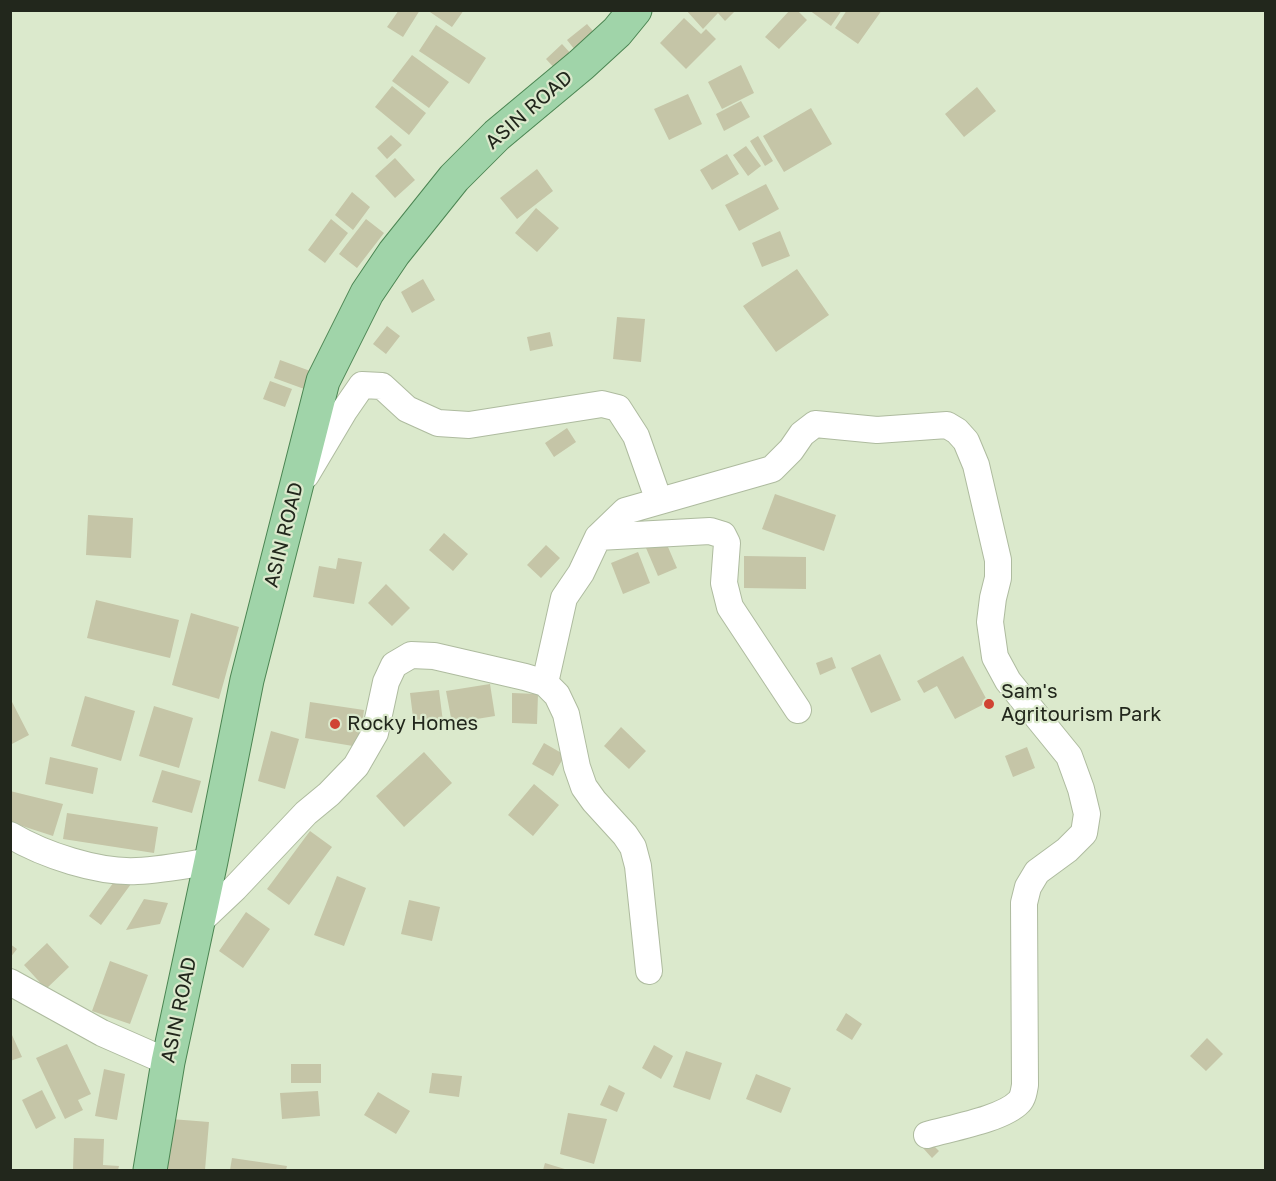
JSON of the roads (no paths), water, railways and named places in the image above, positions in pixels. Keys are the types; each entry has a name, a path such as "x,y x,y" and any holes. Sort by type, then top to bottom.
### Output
{"main road":[{"name":"ASIN ROAD","path":"150,1170 168,1062 247,680 323,381 368,292 394,253 454,178 497,135 617,32 635,10"}],"street":[{"path":"294,494 362,385 382,386 407,409 438,423 469,425 602,404 618,408 636,436 659,501"},
{"path":"545,683 564,598 581,573 598,537 624,511 772,469 791,450 802,434 815,424 877,430 947,425 957,431 966,441 976,465 998,560 998,578 990,622 995,657 1008,681 1069,756 1087,814 1084,833 1067,850 1037,872 1028,887 1024,903 1025,1085 1021,1100 1008,1111 927,1135"},
{"path":"598,537 710,531 723,535 727,543 724,583 730,607 798,710"},
{"path":"198,923 235,888 306,813 329,794 356,766 375,733 386,682 394,665 411,655 434,656 545,683 556,695 566,714 575,759 584,788 626,835 633,847 638,866 649,971"},
{"path":"10,835 66,860 106,869 137,872 211,861"},
{"path":"10,982 102,1033 168,1062"}],"place":[{"name":"Sam's Agritourism Park","path":"989,704"},
{"name":"Rocky Homes","path":"335,724"}]}
